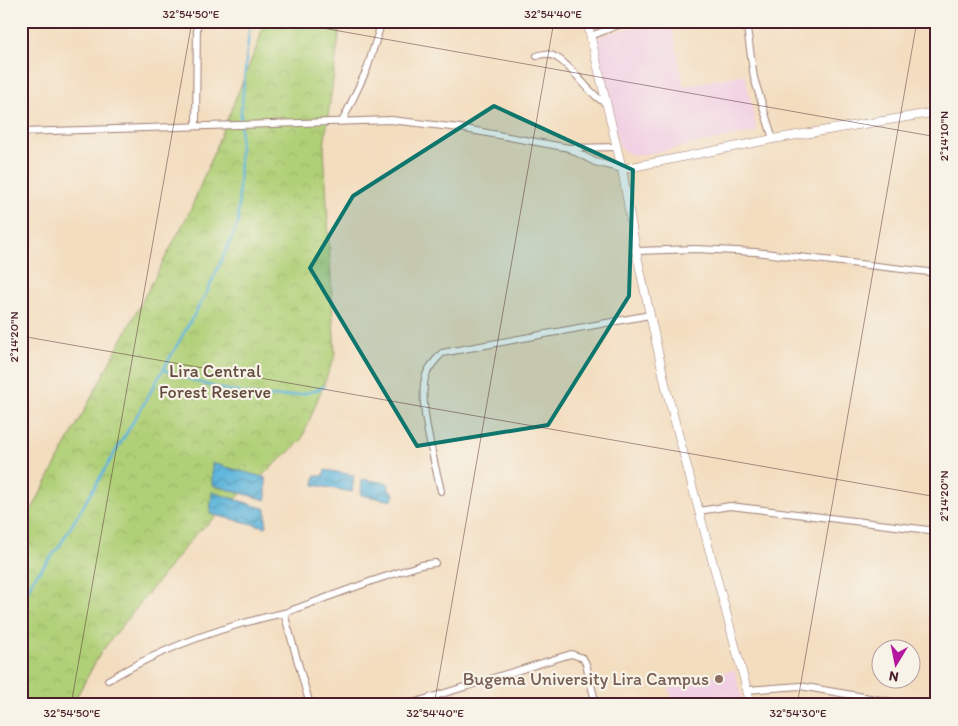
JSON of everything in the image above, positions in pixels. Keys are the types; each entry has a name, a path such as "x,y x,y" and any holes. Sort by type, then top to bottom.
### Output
{"street":[{"path":"196,126 197,21"},
{"path":"343,120 367,69 382,21"},
{"path":"587,21 622,169 636,251 667,392 751,705"},
{"path":"591,36 628,21"},
{"path":"746,21 754,78 773,139"},
{"path":"537,56 548,54 561,60 599,100 606,103"},
{"path":"569,148 595,162 622,169 773,139 937,112"},
{"path":"21,132 343,120 392,120 436,124 569,148 617,147"},
{"path":"636,251 696,249 755,252 937,272"},
{"path":"441,491 426,415 424,388 430,367 442,353 650,316"},
{"path":"699,511 730,506 937,532"},
{"path":"108,680 162,651 265,617 284,613 372,580 421,565 435,563"},
{"path":"284,613 310,705"},
{"path":"406,705 428,696 571,654 583,658 586,664 596,705"},
{"path":"747,690 800,686 910,705"}],"highlighted area":[{"path":"494,106 633,170 629,296 548,425 417,446 310,268 353,196"}],"shaded area":[{"path":"655,21 671,21 684,86 745,74 757,132 641,155 632,155 624,151 619,145 593,38"},
{"name":"Bugema University Lira Campus","path":"734,670 744,705 674,705 669,688"}],"green space":[{"name":"Lira Central Forest Reserve","path":"264,21 341,21 324,147 335,356 301,441 194,536 101,652 72,705 21,705 21,530 190,211 259,41"}],"water":[{"path":"212,463 266,478 266,500 212,485"},
{"path":"325,470 354,475 352,492 314,485 315,476 323,476"},
{"path":"362,479 388,483 389,490 394,493 392,501 361,495"},
{"path":"212,492 266,509 266,527 210,514"}],"waterway":[{"path":"21,606 33,579 59,547 146,400 207,292 238,224 241,112 250,21"},
{"path":"164,370 223,389 265,396 305,393 324,387"}],"place":[{"name":"Bugema University Lira Campus","path":"719,679"}]}
